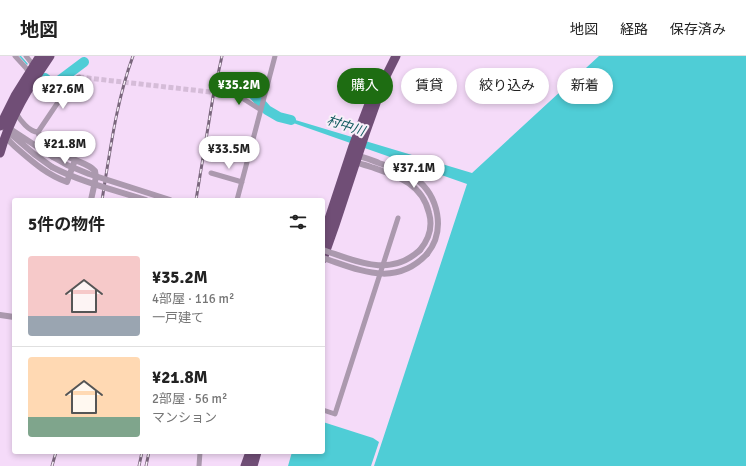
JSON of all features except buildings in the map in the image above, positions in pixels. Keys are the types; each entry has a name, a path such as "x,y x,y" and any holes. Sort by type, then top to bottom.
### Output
{"highway":[{"path":"0,153 4,128 15,96 40,56"},
{"path":"4,128 16,112 22,99 50,56"},
{"path":"325,252 335,225 380,76 389,56"},
{"path":"362,133 396,56"},
{"path":"325,232 356,154"},
{"path":"245,466 249,454"},
{"path":"253,466 256,454"}],"street":[{"path":"15,56 26,68 31,69"},
{"path":"26,56 31,69"},
{"path":"238,198 275,56"},
{"path":"38,132 73,80 79,77"},
{"path":"219,93 229,92 261,110"},
{"path":"16,112 19,119 24,124 32,131 38,132"},
{"path":"4,128 78,170 164,198"},
{"path":"4,128 29,159 45,172 67,182 74,160"},
{"path":"4,128 34,154 62,172 81,180 140,198"},
{"path":"38,132 40,137 46,143 95,171 96,177 91,198"},
{"path":"325,251 370,265 393,265 414,256 424,245 428,236 431,220 427,206 421,194 409,183 356,154"},
{"path":"325,259 361,270 384,274 399,272 417,263 432,248 435,241 438,227 436,206 429,193 420,182 407,173 356,154"},
{"path":"211,173 242,182"},
{"path":"325,411 335,414 398,218"},
{"path":"0,315 12,317"},
{"path":"199,466 200,454"}],"shaded area":[{"path":"599,56 746,56 746,466 374,466 467,184 279,117 282,116 472,173 547,104 549,104 549,102 557,95 557,104 613,104 613,68 586,68"},
{"path":"325,423 373,438 379,442 371,466 288,466 291,454 325,454"}],"waterway":[{"name":"村中川","path":"20,56 27,64"},
{"name":"村中川","path":"45,78 51,83 56,83 84,62"},
{"name":"村中川","path":"225,77 233,78 244,84 267,110 279,117 291,120"}],"tunnel":[{"path":"79,77 219,93"}],"railway":[{"path":"102,198 118,109 133,56"},
{"path":"196,198 213,97 222,56"},
{"path":"52,466 55,454"},
{"path":"139,466 142,454"},
{"path":"146,466 149,454"}]}
